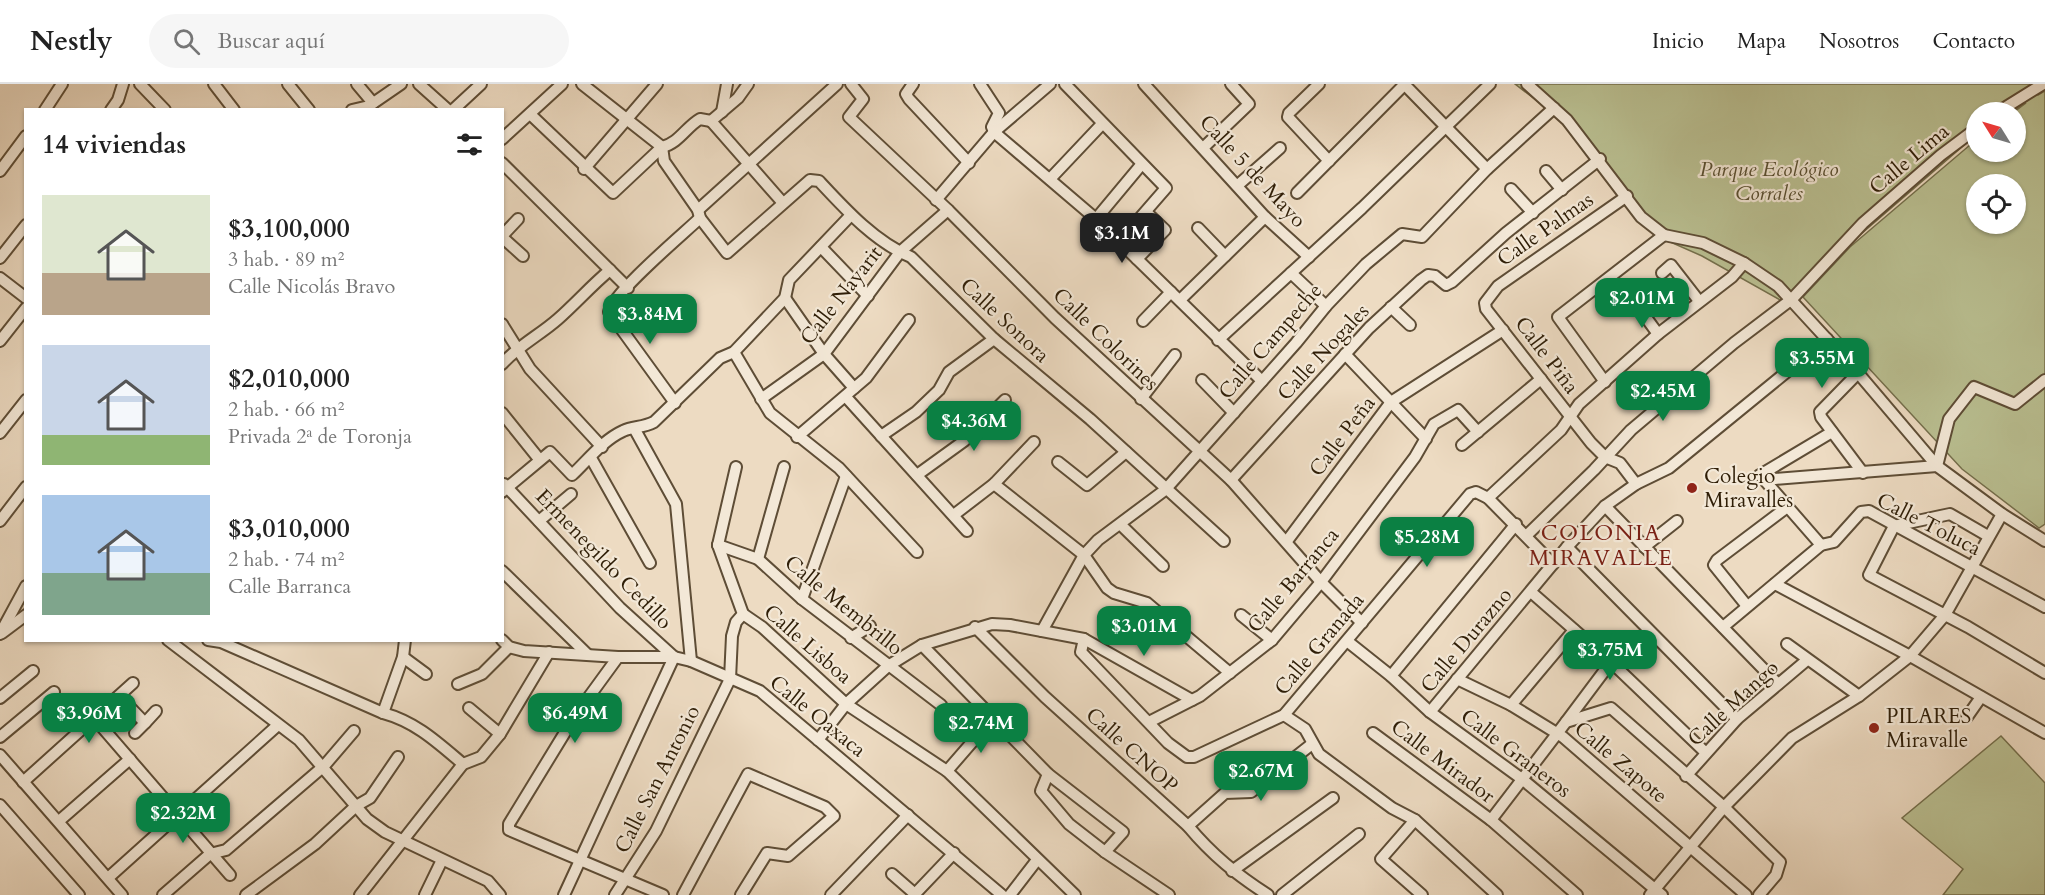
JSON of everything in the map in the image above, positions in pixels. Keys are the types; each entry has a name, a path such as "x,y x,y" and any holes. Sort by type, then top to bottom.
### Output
{"street":[{"path":"46,108 62,84"},
{"path":"112,108 118,100 123,84"},
{"path":"140,84 163,108"},
{"path":"214,84 232,108"},
{"path":"288,84 307,108"},
{"path":"357,84 373,103"},
{"path":"358,108 373,103 401,84"},
{"path":"419,84 446,108"},
{"path":"455,108 481,84"},
{"path":"504,137 562,84"},
{"path":"530,114 609,192 617,192 662,147 671,145 700,119 711,121 783,203 727,253 664,161 662,147 582,84"},
{"path":"584,169 626,117 657,84"},
{"path":"722,112 727,84"},
{"path":"711,121 738,98 748,84"},
{"path":"675,403 609,312 611,306 699,214 837,84"},
{"name":"Calle Colorines","path":"851,84 863,99 849,117 948,210 1055,318 1231,480 1321,582 1362,623"},
{"path":"913,84 906,94 909,99 969,163"},
{"path":"980,84 999,113 992,127 994,132 1096,219 1262,381"},
{"path":"936,200 994,132 1050,84"},
{"path":"1065,84 1141,165 1166,188 1147,213 1119,242"},
{"name":"Calle 5 de Mayo","path":"1144,84 1204,147 1265,217 1309,258"},
{"path":"1204,147 1250,104 1231,84"},
{"path":"1297,193 1405,84 1487,170"},
{"path":"1218,340 1309,258 1490,84"},
{"path":"1527,84 1554,108 1600,159 1641,217 1664,235 1703,243 1744,263 1778,286 1858,373 1937,466 2002,514 2045,541"},
{"path":"2014,102 2043,84"},
{"path":"1317,85 1289,113 1291,122 1329,161"},
{"name":"Calle Campeche","path":"1042,632 1084,555 1098,540 1165,490 1326,306 1366,264 1402,234 1422,237 1487,170 1554,108"},
{"path":"1050,179 1102,124"},
{"name":"Calle Lima","path":"1527,535 1631,430 1734,343 1792,300 1863,223 1966,137"},
{"path":"0,171 24,139"},
{"path":"1238,185 1280,148"},
{"path":"1511,189 1533,213 1600,159"},
{"path":"504,165 628,288"},
{"path":"1096,219 1141,165"},
{"path":"1546,171 1562,190"},
{"name":"Calle Sonora","path":"783,203 810,180 819,181 851,215 910,257 994,339 1126,452 1165,490 1224,541"},
{"name":"Calle Palmas","path":"1488,296 1498,286 1627,196"},
{"name":"Calle Nayarit","path":"761,399 824,354 900,252 948,210"},
{"path":"1137,259 1165,230 1147,213"},
{"name":"Calle Nogales","path":"1231,480 1345,354 1391,307 1428,275 1435,276 1446,285 1452,282 1533,213"},
{"path":"504,487 550,452 572,475 623,431 644,428 654,422 720,358 734,352 785,298 789,280 851,215"},
{"path":"1180,300 1265,217"},
{"path":"504,235 518,219"},
{"path":"0,258 24,228"},
{"path":"1198,228 1225,256"},
{"path":"1605,382 1558,317 1664,235"},
{"path":"504,239 523,256"},
{"path":"821,247 868,296"},
{"path":"1554,564 1488,498 1570,419 1579,404 1658,334 1732,277 1744,263"},
{"path":"1662,273 1671,265 1699,301"},
{"path":"504,362 516,349 557,320 610,270"},
{"path":"1291,273 1326,306"},
{"path":"0,279 24,297"},
{"path":"1143,321 1171,292"},
{"name":"Calle Piña","path":"1488,296 1486,309 1570,419 1605,457 1620,463 1636,484"},
{"path":"1631,297 1658,334"},
{"path":"785,298 881,436 955,514 967,531"},
{"path":"1391,307 1410,325"},
{"path":"0,341 24,311"},
{"path":"797,436 866,378 909,320"},
{"path":"504,328 530,369 602,447"},
{"name":"Calle Peña","path":"1287,542 1391,402 1503,330"},
{"path":"881,436 916,412 939,390 949,372 994,339"},
{"name":"Calle Durazno","path":"1430,712 1567,547 1605,506 1636,484 1669,468 1827,339"},
{"path":"734,352 770,413 846,476 916,552"},
{"path":"1345,354 1426,439"},
{"path":"1141,399 1175,355"},
{"path":"1858,373 1823,408 1821,417 1863,473"},
{"path":"1462,445 1541,379"},
{"path":"1202,380 1234,413"},
{"path":"1937,466 1949,419 1974,387 2015,404 2045,380"},
{"path":"917,475 964,441 1005,400"},
{"path":"0,433 24,403"},
{"name":"Calle Barranca","path":"1149,722 1192,700 1272,640 1321,582 1426,439 1434,424 1458,410 1478,432"},
{"path":"504,415 539,459"},
{"path":"634,428 676,504 691,660"},
{"path":"1760,475 1832,432"},
{"path":"955,514 994,484 1034,442"},
{"path":"1058,462 1087,485 1126,452"},
{"path":"591,458 650,563"},
{"path":"1760,475 1775,479 1937,466"},
{"path":"718,545 736,467"},
{"path":"758,559 784,467"},
{"path":"1760,475 1786,508 1821,545"},
{"path":"802,599 846,476"},
{"path":"994,484 1084,555 1107,588 1114,593 1147,603 1230,673"},
{"name":"Ermenegildo Cedillo","path":"504,487 620,608 674,657"},
{"path":"0,520 24,490"},
{"name":"Calle Granada","path":"1149,722 1178,752 1187,757 1194,757 1284,716 1470,494 1476,492 1488,498"},
{"path":"539,521 571,494"},
{"path":"1605,506 1778,684"},
{"path":"1747,606 1714,565 1786,508"},
{"name":"Calle Toluca","path":"1723,627 1821,545 1834,542 1861,512 1869,511 2045,608"},
{"path":"1988,536 1950,514 1894,526 1869,575 1945,615 2045,673"},
{"path":"1656,893 1724,807 1792,738 1859,696 1910,656 1945,615 2002,514"},
{"path":"1644,547 1677,521"},
{"path":"1391,676 1516,524"},
{"path":"1121,525 1163,566"},
{"name":"Calle Membrillo","path":"718,545 758,559 802,599 941,705"},
{"name":"Calle Lisboa","path":"718,545 743,614 762,627 846,704 947,771 1075,895"},
{"path":"1567,547 1737,719"},
{"path":"504,573 587,654"},
{"path":"1775,584 1910,656 2045,733"},
{"path":"0,634 24,590"},
{"path":"1531,592 1611,662 1705,752"},
{"name":"Calle Lisboa","path":"730,679 732,636 736,622 743,614"},
{"path":"1242,615 1272,640"},
{"path":"0,634 24,616"},
{"path":"818,740 846,704 888,666 922,645 975,627 1010,625 1084,639 1192,700"},
{"path":"851,638 870,626"},
{"name":"Calle CNOP","path":"975,627 1045,697 1188,826 1208,850 1232,871 1268,895"},
{"path":"1511,705 1574,630"},
{"path":"1084,639 1081,652 1149,722"},
{"name":"Calle Graneros","path":"1347,641 1391,676 1430,712 1522,779 1656,893"},
{"path":"171,642 299,740 324,766 356,806 385,832 488,881 500,895"},
{"path":"224,642 383,713 402,718 420,728 463,764"},
{"path":"383,713 403,657 405,642"},
{"path":"458,684 482,674 506,644"},
{"name":"Calle Oaxaca","path":"506,644 549,652 618,657 674,657 691,660 760,692 1002,895"},
{"path":"1787,644 1859,696"},
{"path":"922,645 1048,774 1123,832 1106,852"},
{"path":"360,895 405,841 463,764 481,758 500,734 549,652"},
{"path":"403,657 426,674"},
{"path":"618,657 575,716 509,824 509,830 663,895"},
{"path":"564,895 674,657"},
{"name":"Calle Mango","path":"1686,776 1705,752 1737,719 1807,660"},
{"name":"Calle Mirador","path":"1491,820 1611,662"},
{"path":"0,698 33,671"},
{"name":"Calle San Antonio","path":"615,895 656,831 730,679"},
{"name":"Calle Zapote","path":"1457,679 1511,705 1557,733 1746,895"},
{"path":"23,782 134,683"},
{"path":"0,737 54,693"},
{"path":"120,697 146,723"},
{"path":"1967,717 1981,697"},
{"path":"469,708 500,734"},
{"path":"1566,723 1611,708 1724,807 1780,862 1776,875 1759,895"},
{"path":"135,733 156,711"},
{"path":"1284,716 1305,729 1319,754 1392,808 1415,820 1497,895"},
{"path":"947,771 993,718"},
{"path":"95,719 230,875"},
{"path":"108,878 278,725"},
{"path":"163,895 210,854 226,850 324,766 354,731"},
{"name":"Calle Mirador","path":"1373,733 1491,820 1577,895"},
{"path":"1188,826 1225,793 1251,792 1312,744"},
{"path":"0,755 122,895"},
{"path":"246,895 315,844 356,806 370,798 398,757"},
{"path":"58,821 130,759"},
{"path":"683,895 748,774 825,807 834,816 788,856 767,853 741,895"},
{"path":"1048,774 1041,791 1069,824 1169,895"},
{"path":"1232,871 1333,798"},
{"path":"0,805 79,895"},
{"path":"831,895 908,815"},
{"path":"1415,820 1381,859 1422,895"},
{"path":"1282,895 1359,834"},
{"path":"892,874 915,895 954,853"},
{"path":"425,895 442,860"},
{"path":"1010,895 1037,860"}],"green space":[{"name":"Parque Ecológico Corrales","path":"1515,84 2030,84 2038,95 2045,91 2045,524 2039,528 1962,469 1803,297 1850,247 1966,148 1966,162 2026,162 2026,102 1966,102 1966,143 1832,259 1789,305 1702,256 1661,238 1554,114"},
{"path":"2001,736 2045,783 2045,895 1943,895 1963,869 1902,818"}],"place":[{"name":"Colegio Miravalles","path":"1692,488"},
{"name":"PILARES Miravalle","path":"1874,728"}],"district":[{"name":"COLONIA MIRAVALLE","path":"1601,545"}]}
